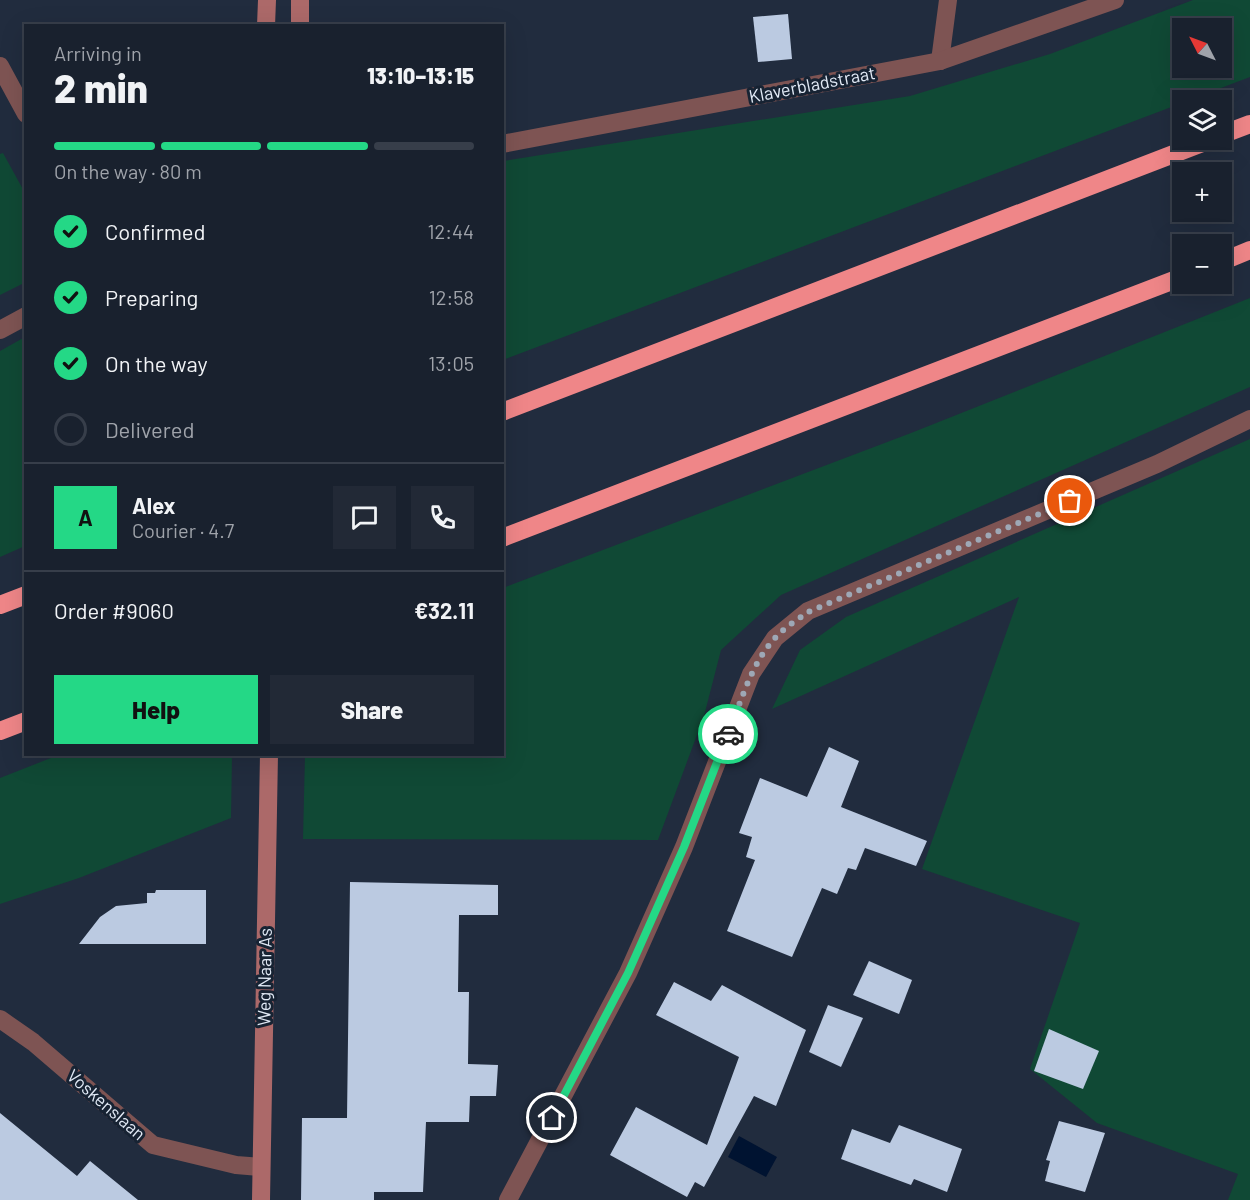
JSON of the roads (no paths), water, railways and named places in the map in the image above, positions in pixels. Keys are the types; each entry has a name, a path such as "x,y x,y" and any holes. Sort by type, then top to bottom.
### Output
{"highway":[{"path":"1232,131 1250,124"},
{"path":"504,411 1184,150"},
{"path":"1232,257 1250,250"},
{"path":"504,537 1172,281"},
{"path":"0,605 24,596"},
{"path":"0,731 24,722"}],"main road":[{"path":"266,24 267,0"},
{"path":"300,0 300,24"},
{"name":"Weg Naar As","path":"261,1200 269,756"}],"street":[{"path":"940,61 948,0"},
{"name":"Klaverbladstraat","path":"504,144 940,61 1114,0"},
{"path":"0,66 24,110"},
{"path":"0,330 24,317"},
{"path":"508,1200 628,973 684,847 751,674 775,638 808,612 1157,464 1250,419"},
{"name":"Voskenslaan","path":"0,1019 33,1042 153,1145 227,1163 261,1167"}],"water":[{"path":"739,1136 777,1157 766,1177 728,1157"}]}
